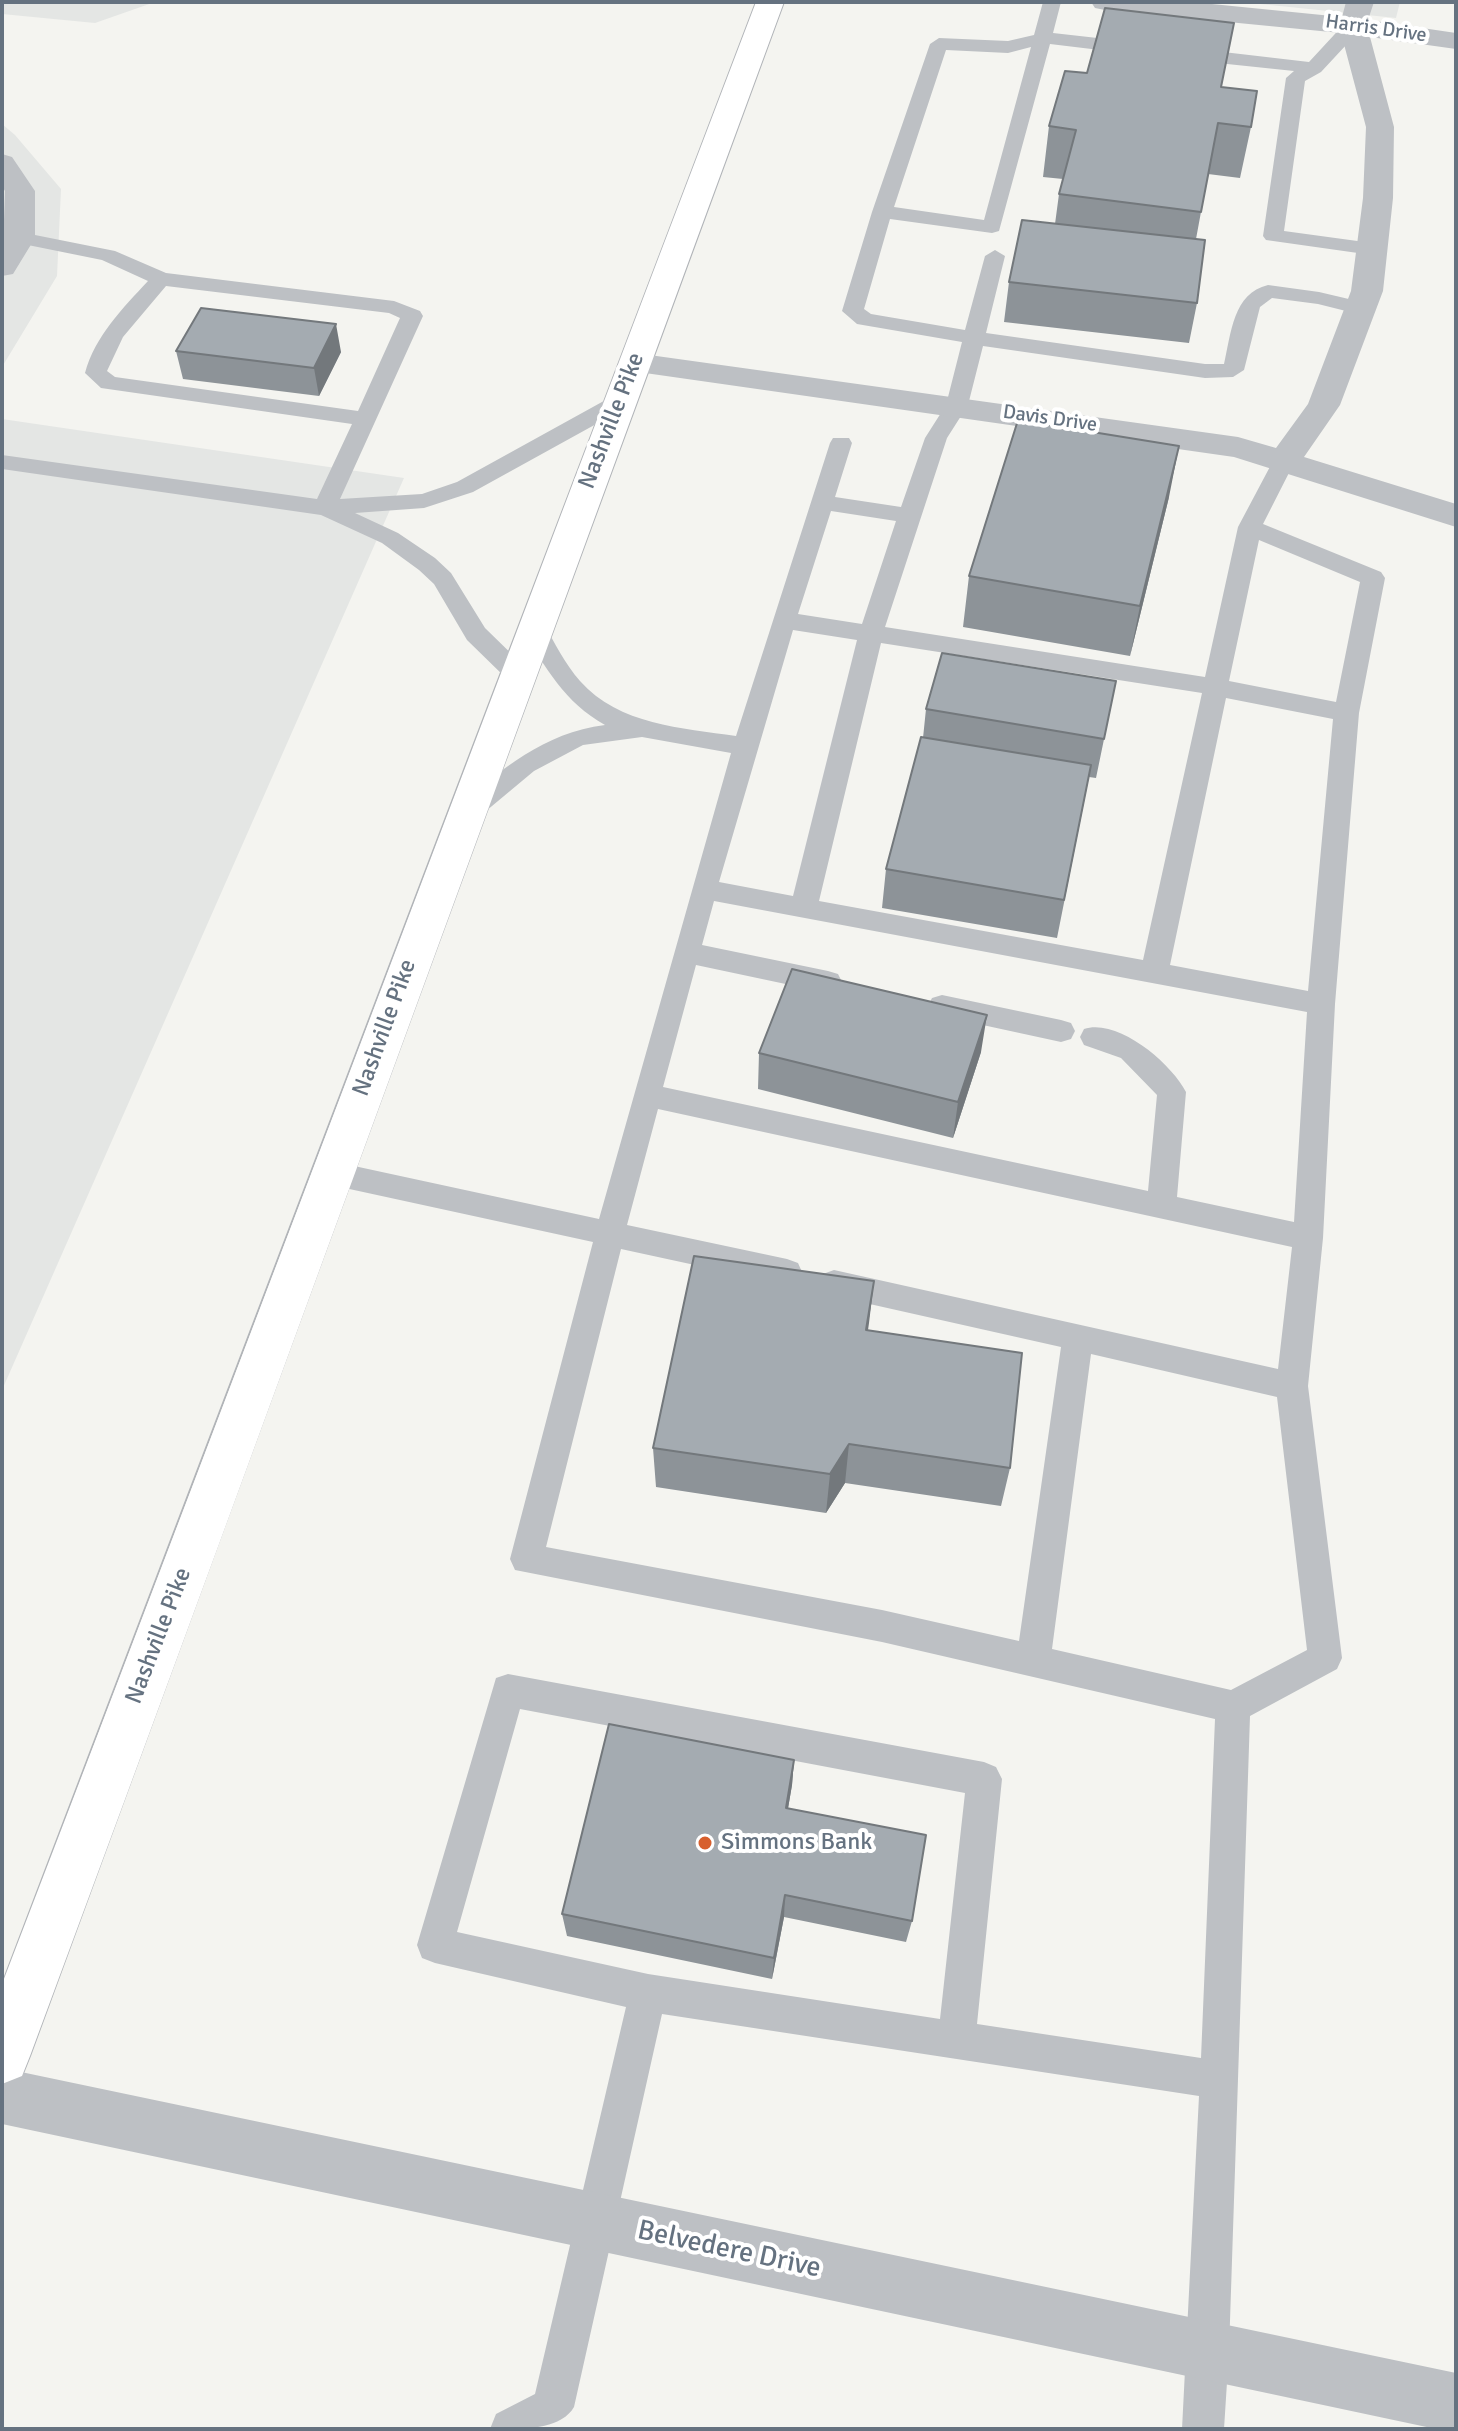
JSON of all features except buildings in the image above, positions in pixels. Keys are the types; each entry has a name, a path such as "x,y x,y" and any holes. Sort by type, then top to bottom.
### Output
{"main road":[{"name":"Nashville Pike","path":"2,2056 264,1364 331,1173 770,2"}],"street":[{"name":"Harris Drive","path":"1105,2 1356,14 1456,41"},
{"path":"1284,461 1324,405 1362,309 1372,249 1378,198 1380,127 1356,14"},
{"path":"2,163 20,238 2,267"},
{"name":"Davis Drive","path":"635,363 957,405 1238,447 1456,516"},
{"name":"Belvedere Drive","path":"2,2096 1456,2403"}],"lane":[{"path":"882,212 992,227 1052,2"},
{"path":"1356,14 1314,68 1296,78 1273,236 1372,249"},
{"path":"1314,68 1043,38 1008,47 939,44 882,212 853,311 865,319 974,338 1205,371 1233,370 1250,304 1268,291 1319,298 1362,309"},
{"path":"20,238 108,255 161,279 394,307 412,316 325,508"},
{"path":"803,909 871,633 936,438 957,405 995,256"},
{"path":"161,279 97,360 96,373 109,383 365,419"},
{"path":"2,462 325,508 424,501 465,487 619,402"},
{"path":"841,443 783,620 608,1232 527,1559 882,1626 1233,1707 1325,1658 1292,1386 1308,1238 1321,1004 1346,713 1373,578 1250,527"},
{"path":"1154,974 1250,527 1284,461"},
{"path":"821,502 910,516"},
{"path":"325,508 390,538 427,564 443,579 476,634 517,674"},
{"path":"783,620 1216,687 1346,713"},
{"path":"534,629 574,691 600,711 641,729 746,746"},
{"path":"465,814 525,765 578,737 641,729"},
{"path":"706,890 1321,1004"},
{"path":"688,953 859,988"},
{"path":"921,1002 1061,1031"},
{"path":"1094,1037 1131,1050 1172,1092 1161,1206"},
{"path":"648,1095 1308,1238"},
{"path":"331,1173 1292,1386"},
{"path":"1033,1661 1078,1338"},
{"path":"957,2040 984,1779 508,1690 435,1945 648,1993 1219,2080"},
{"path":"1203,2429 1209,2351 1233,1707"},
{"path":"511,2429 553,2407 598,2223 648,1993"}],"shaded area":[{"path":"2,2 155,2 95,23 2,14"},
{"path":"1241,2 1400,2 1396,18"},
{"path":"2,124 61,189 57,276 2,367"},
{"path":"2,419 404,478 2,1390"}],"place":[{"name":"Simmons Bank","path":"705,1843"}]}
